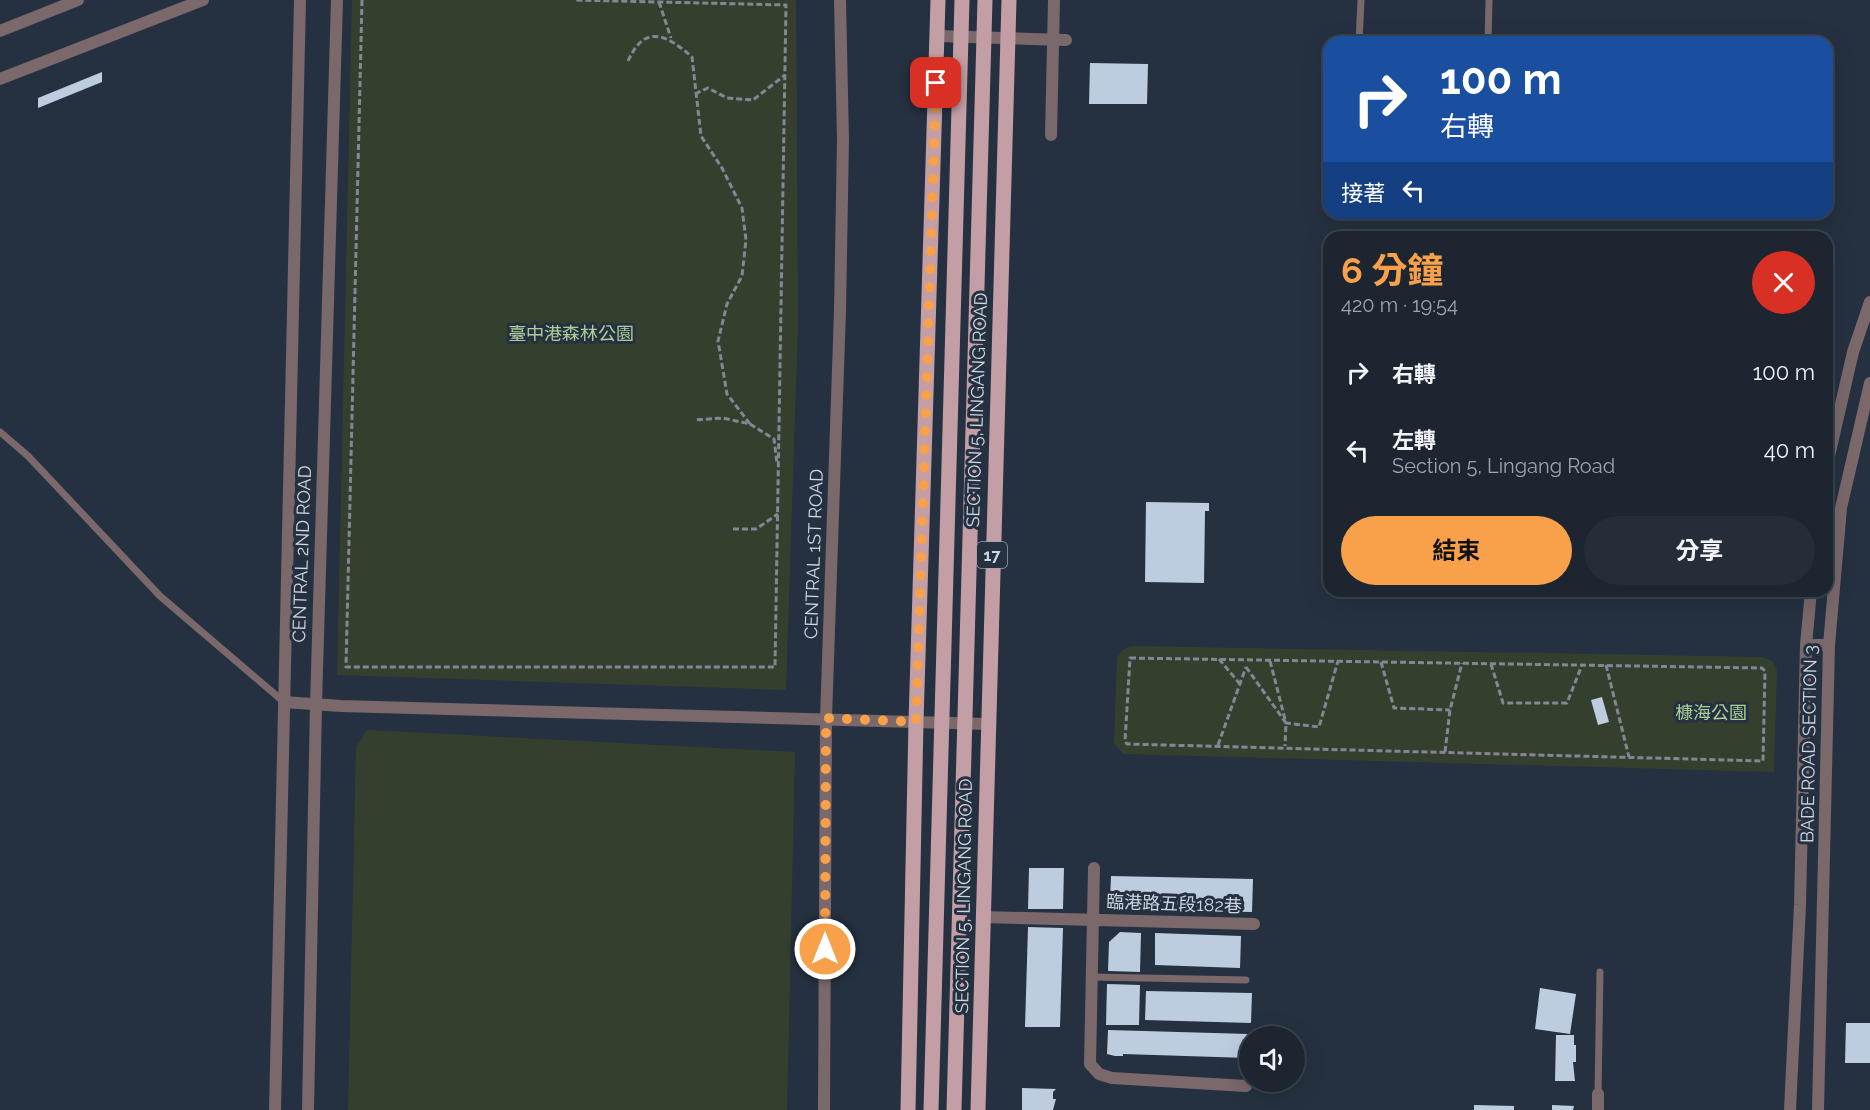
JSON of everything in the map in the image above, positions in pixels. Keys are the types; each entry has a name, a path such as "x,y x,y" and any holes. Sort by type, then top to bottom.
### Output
{"main road":[{"path":"908,1110 916,722 938,0"},
{"name":"SECTION 5, LINGANG ROAD","path":"931,1110 940,723 962,0"},
{"name":"SECTION 5, LINGANG ROAD","path":"954,1110 985,0"},
{"name":"SECTION 5, LINGANG ROAD","path":"978,1110 1009,0"}],"street":[{"path":"0,31 78,0"},
{"path":"0,79 203,0"},
{"name":"CENTRAL 2ND ROAD","path":"275,1110 300,0"},
{"name":"CENTRAL 2ND ROAD","path":"308,1110 315,704 338,0"},
{"name":"CENTRAL 1ST ROAD","path":"824,1110 826,718 840,310 843,139 840,0"},
{"path":"1051,135 1054,0"},
{"path":"937,36 1066,40"},
{"path":"1833,439 1853,352 1870,302"},
{"name":"BADE ROAD SECTION 3","path":"1818,1110 1829,645 1841,508 1870,383"},
{"name":"BADE ROAD SECTION 3","path":"1790,1110 1800,905 1806,645 1810,597"},
{"path":"1806,645 1829,645"},
{"path":"284,702 987,724"},
{"name":"臨港路五段182巷","path":"1094,868 1089,1057 1099,1074 1119,1079 1239,1086"},
{"name":"臨港路五段182巷","path":"982,917 1254,924"},
{"path":"1598,1094 1598,1110"}],"lane":[{"path":"1359,36 1360,0"},
{"path":"1488,36 1489,0"},
{"path":"0,432 28,456 160,596 284,702"},
{"path":"1598,1094 1600,972"},
{"path":"1091,977 1246,980"}],"path":[{"path":"362,0 346,667 775,667 786,5 575,0"},
{"path":"659,2 671,38 692,57 701,136 722,168 742,208 746,240 742,276 727,304 718,341 727,394 750,424"},
{"path":"628,61 634,46 651,37 671,38"},
{"path":"695,94 708,88 727,98 753,100 785,74"},
{"path":"695,420 723,418 750,424 774,439 778,472"},
{"path":"733,530 756,528 778,514"},
{"path":"1129,659 1270,660 1761,668 1766,672 1763,761 1285,746 1127,744 1125,741 1129,659"},
{"path":"1219,659 1240,684"},
{"path":"1270,660 1286,723 1285,746"},
{"path":"1218,745 1246,667 1286,723 1319,727 1338,661"},
{"path":"1381,662 1394,708 1450,710"},
{"path":"1444,752 1450,710 1462,663"},
{"path":"1491,663 1503,703 1567,704 1582,665"},
{"path":"1606,665 1629,757"}],"green space":[{"name":"臺中港森林公園","path":"352,0 796,0 798,323 786,690 337,675"},
{"name":"槺海公園","path":"1131,646 1763,657 1772,661 1777,670 1774,772 1123,754 1114,743 1117,658 1122,650"},
{"path":"367,730 795,752 787,1110 348,1110 356,747"}],"building":[{"path":"1090,63 1148,64 1147,104 1089,104"},
{"path":"102,72 102,82 38,108 38,98"},
{"path":"1146,502 1209,503 1209,511 1205,511 1204,583 1145,582"},
{"path":"1602,697 1609,722 1598,725 1591,700"},
{"path":"1029,868 1064,868 1063,909 1028,909"},
{"path":"1111,876 1253,879 1252,912 1121,910 1110,900"},
{"path":"1028,927 1063,928 1060,1027 1025,1027"},
{"path":"1120,932 1141,933 1140,972 1108,971 1109,942"},
{"path":"1155,933 1241,936 1240,968 1155,965"},
{"path":"1107,984 1140,985 1139,1025 1106,1025"},
{"path":"1540,988 1576,994 1570,1034 1535,1029"},
{"path":"1146,991 1252,993 1251,1023 1145,1020"},
{"path":"1846,1023 1870,1023 1870,1063 1845,1063"},
{"path":"1108,1030 1239,1034 1239,1058 1107,1054"},
{"path":"1556,1035 1574,1035 1575,1081 1555,1081"},
{"path":"1022,1088 1056,1089 1053,1092 1053,1099 1056,1099 1053,1110 1022,1110"},
{"path":"1474,1105 1514,1106 1514,1110 1474,1110"},
{"path":"1552,1105 1574,1106 1573,1110 1552,1110"}],"route":[{"path":"825,949 826,718 868,718 916,722 936,83"}]}
